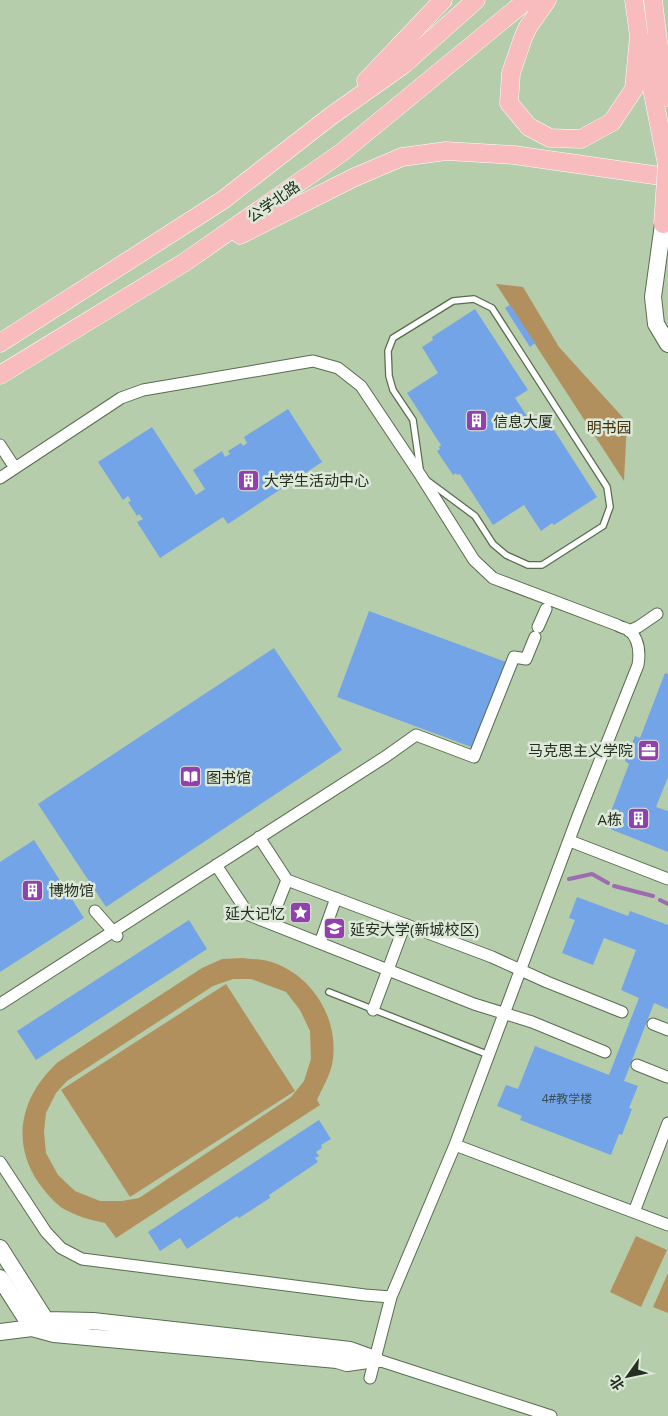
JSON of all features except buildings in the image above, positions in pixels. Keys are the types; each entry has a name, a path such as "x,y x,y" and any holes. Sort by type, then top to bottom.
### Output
{"main road":[{"path":"331,116 444,0"},
{"name":"公学北路","path":"0,343 223,200 331,116 403,65 476,0"},
{"name":"公学北路","path":"0,375 186,262 341,153 527,0"},
{"path":"547,0 523,38 511,73 509,103 529,126 550,138 581,139 612,122 634,89 639,36"},
{"path":"634,0 639,36 647,63 668,164 663,224"},
{"path":"653,0 668,97"},
{"path":"658,0 668,12"},
{"path":"186,262 355,177 402,157 446,151 668,164"}],"street":[{"path":"663,224 653,297 656,324 668,344"},
{"path":"0,478 121,398 143,390 313,361 338,368 360,386 421,476 474,560 493,578 629,631 637,642 640,655 638,666 578,816 455,1145 391,1297 370,1378"},
{"path":"0,446 15,468"},
{"path":"0,1004 116,934 216,865 416,735 474,757 514,657 526,659 546,608"},
{"path":"629,631 657,614"},
{"path":"260,837 287,880 492,957 547,982 622,1012"},
{"path":"570,841 668,879"},
{"path":"216,865 249,914 474,1004 532,1022 605,1052"},
{"path":"270,923 287,880"},
{"path":"320,943 336,898"},
{"path":"95,911 116,934"},
{"path":"373,1010 405,924"},
{"path":"653,1024 668,1030"},
{"path":"637,1065 668,1077"},
{"path":"634,1212 668,1123"},
{"path":"455,1145 668,1226"},
{"path":"0,1162 46,1232 61,1248 82,1259 391,1297"},
{"path":"0,1248 44,1327"},
{"path":"0,1278 44,1327"},
{"path":"0,1332 93,1321 350,1350 551,1416"}],"lane":[{"path":"474,299 492,308 607,488 610,507 603,526 542,565 528,565 506,555 493,544 475,516 421,476 413,420 393,390 389,376 388,351 393,338 453,300 474,299"},
{"path":"329,992 488,1055"}],"green space":[{"name":"明书园","path":"496,284 523,287 559,347 627,422 624,481"},
{"path":"222,959 262,960 284,967 310,987 320,1001 332,1031 334,1048 331,1069 317,1100 320,1105 116,1238 105,1223 83,1217 62,1208 38,1182 29,1166 24,1150 24,1119 28,1103 46,1075 58,1062 202,968","holes":["233,979 251,979 286,992 300,1010 310,1031 311,1059 304,1081 291,1097 139,1198 122,1201 100,1201 75,1191 58,1175 46,1153 44,1132 46,1113 56,1093 67,1081 213,986"]},
{"path":"226,984 295,1091 130,1197 61,1090"},
{"path":"636,1236 667,1250 641,1307 610,1292"},
{"path":"668,1273 668,1313 653,1307"}],"waterway":[{"path":"569,879 592,874 608,883"},
{"path":"614,886 653,896"},
{"path":"660,900 668,904"}],"place":[{"name":"信息大厦","path":"477,421"},
{"name":"大学生活动中心","path":"248,480"},
{"name":"马克思主义学院","path":"649,750"},
{"name":"图书馆","path":"190,777"},
{"name":"A栋","path":"638,819"},
{"name":"博物馆","path":"33,890"},
{"name":"延大记忆","path":"301,913"},
{"name":"延安大学(新城校区)","path":"334,929"}]}
